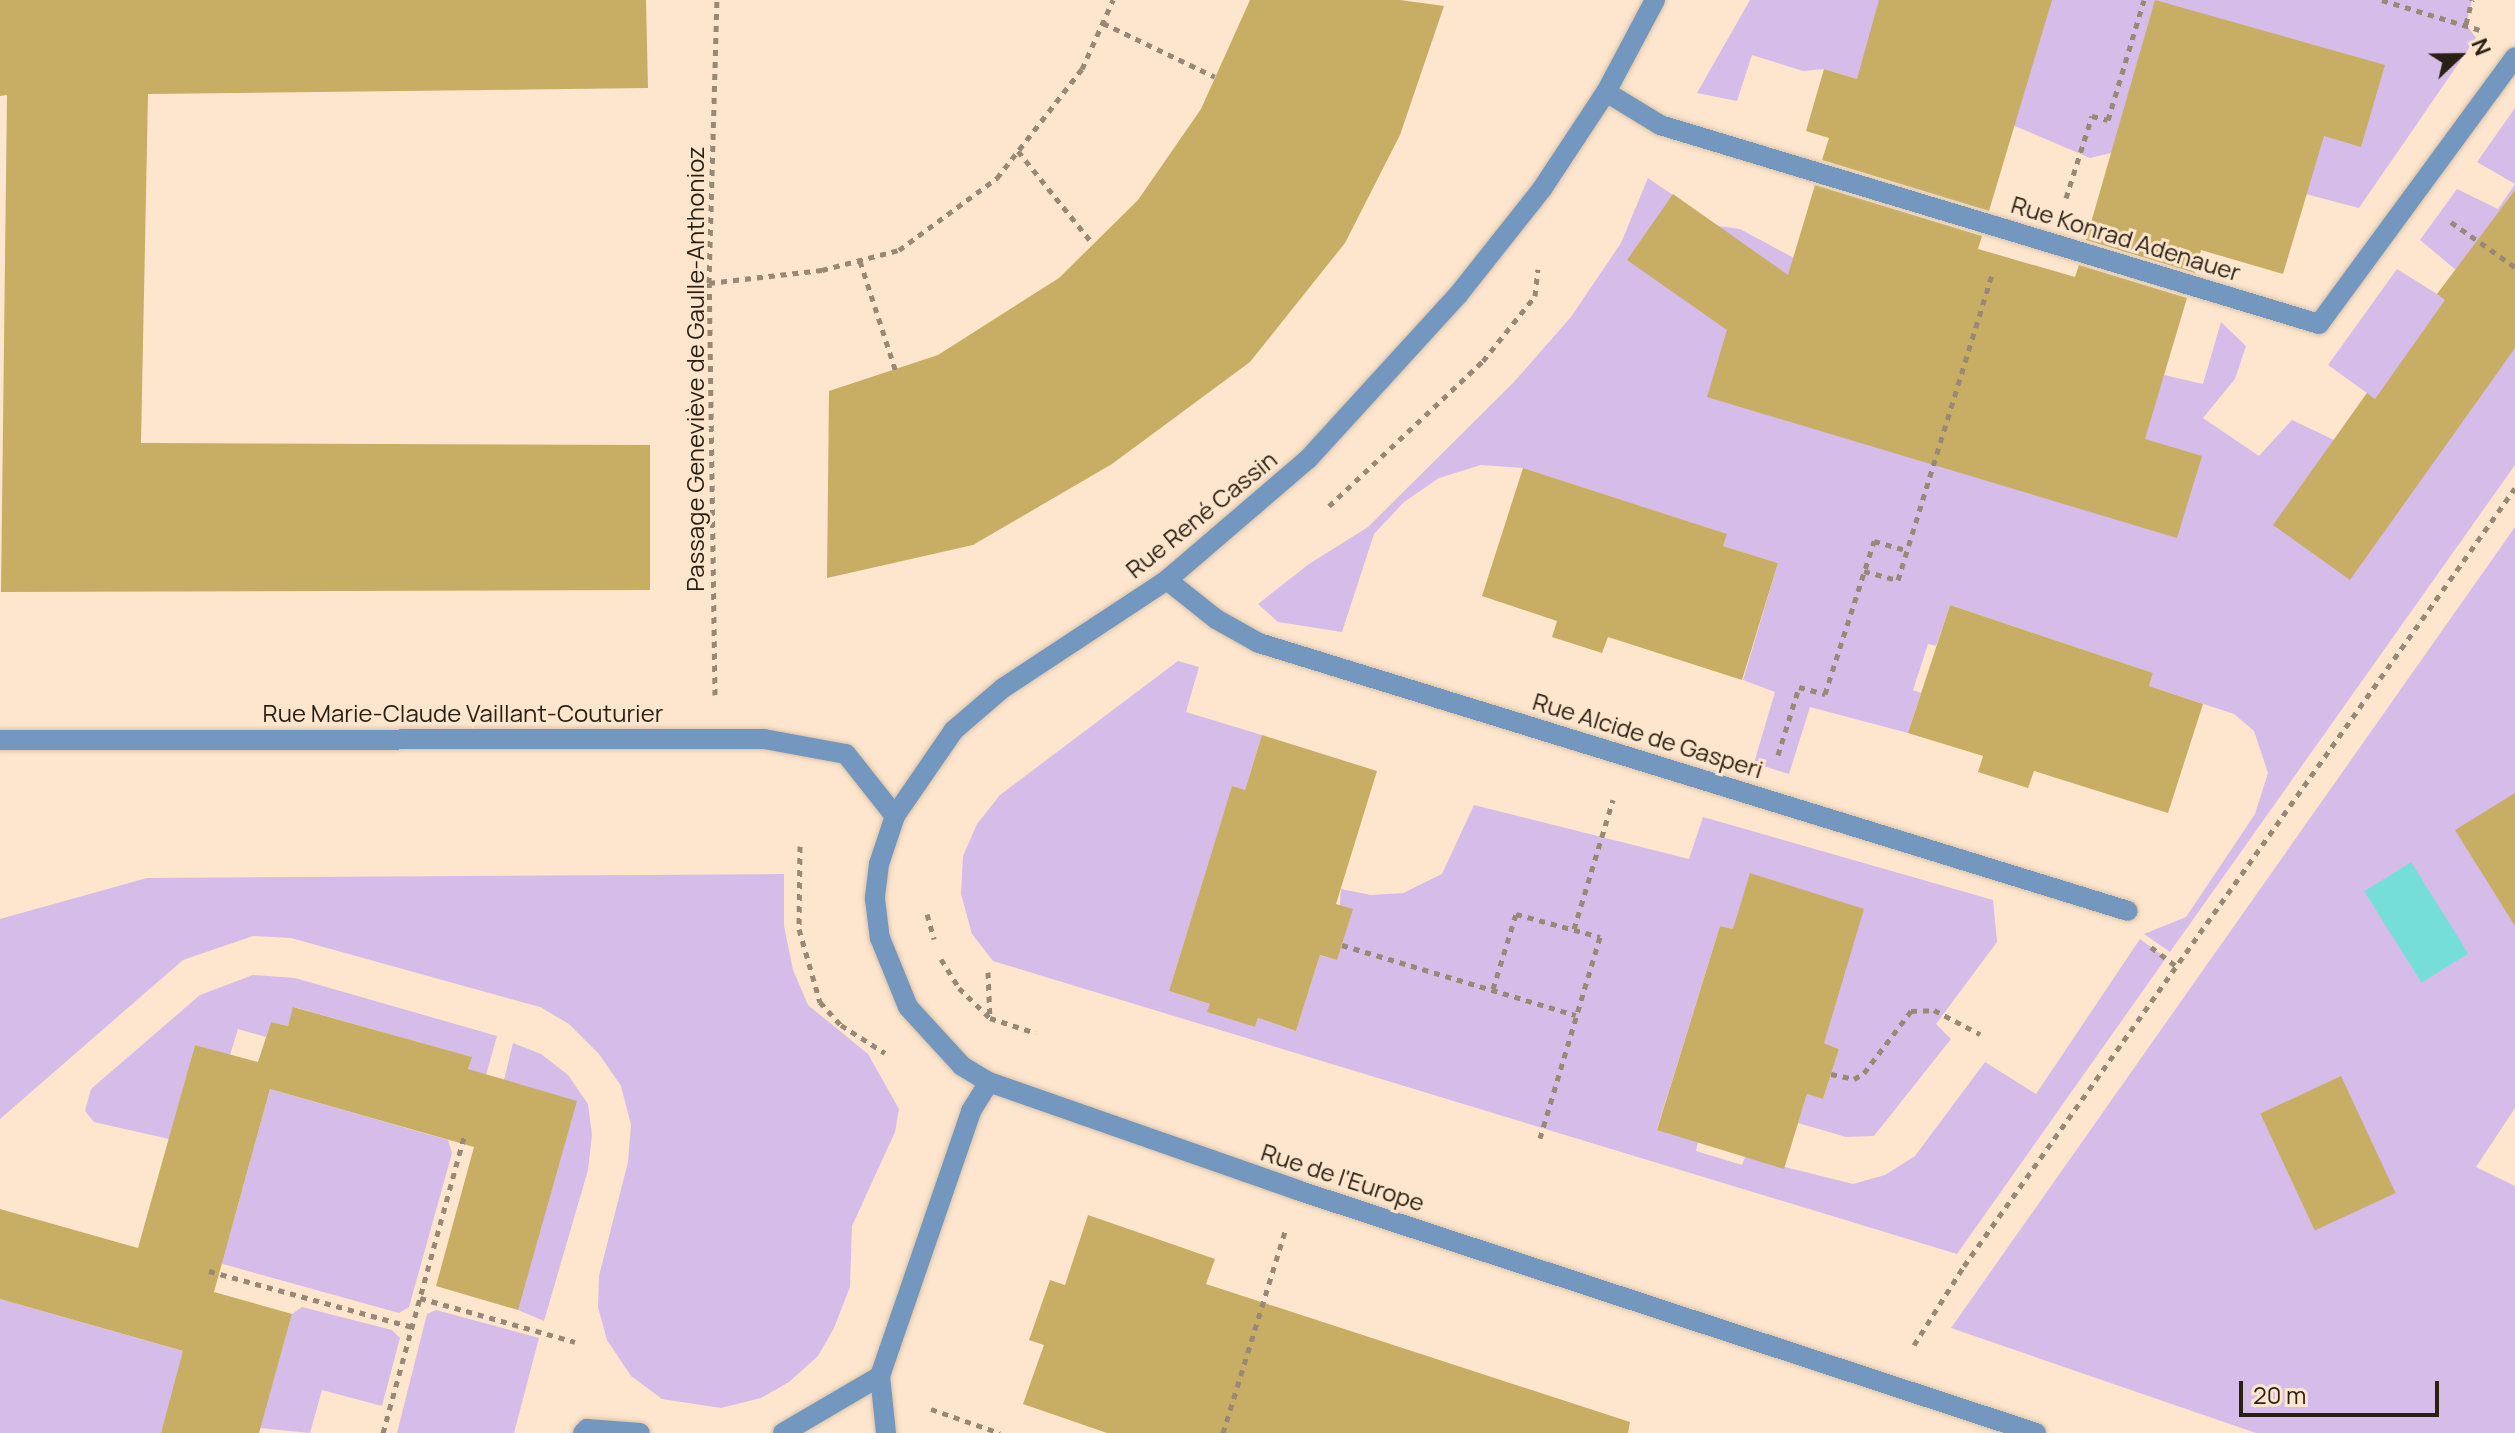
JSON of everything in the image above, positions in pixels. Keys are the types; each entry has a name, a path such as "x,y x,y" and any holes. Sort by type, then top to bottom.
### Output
{"street":[{"name":"Rue René Cassin","path":"989,1082 962,1066 908,1007 890,972 875,899 879,864 895,816 954,730 1003,688 1167,580 1308,459 1382,381 1542,189 1606,92 1655,0"},
{"name":"Rue Konrad Adenauer","path":"1606,92 1660,125 2319,324 2515,57"},
{"name":"Rue Alcide de Gasperi","path":"1167,580 1216,619 1259,643 2128,911"},
{"name":"Rue Marie-Claude Vaillant-Couturier","path":"0,740 764,739 846,754 895,816"},
{"name":"Rue de l'Europe","path":"989,1082 1297,1190 2036,1433"},
{"path":"886,1433 880,1376 971,1111 989,1082"},
{"path":"783,1433 880,1376"},
{"path":"583,1433 587,1429 640,1433"}],"path":[{"name":"Passage Geneviève de Gaulle-Anthonioz","path":"716,738 709,283 717,0"},
{"path":"709,283 860,261 899,250 997,178 1082,69 1113,0"},
{"path":"2052,241 2092,116 2108,120 2144,0"},
{"path":"2382,0 2490,34"},
{"path":"2466,24 2472,0"},
{"path":"1103,23 1215,77"},
{"path":"1018,151 1093,244"},
{"path":"2414,196 2515,267"},
{"path":"1864,571 1898,580 2006,228"},
{"path":"860,261 895,369"},
{"path":"1321,512 1368,473 1483,361"},
{"path":"1889,1384 1964,1266 2515,488"},
{"path":"1765,798 1799,687 1825,694 1874,541 1909,551"},
{"path":"1574,929 1626,756"},
{"path":"800,846 799,929 820,1002"},
{"path":"924,905 938,954 959,988 990,1018 1036,1033"},
{"path":"1493,989 1516,914 1600,937 1540,1138"},
{"path":"1342,945 1576,1015"},
{"path":"1831,1074 1854,1079 1864,1073 1911,1011 1934,1010 1980,1034"},
{"path":"383,1433 464,1137"},
{"path":"1223,1433 1297,1190"},
{"path":"209,1271 412,1327"},
{"path":"420,1298 575,1342"},
{"path":"880,1376 938,1414 1000,1433"}],"shaded area":[{"path":"1750,0 2472,0 2466,24 2476,38 2359,208 2302,193 2301,213 2111,153 2090,158 2015,126 1824,69 1803,71 1752,55 1737,101 1697,93"},
{"path":"2515,108 2515,184 2477,162"},
{"path":"1648,178 1718,226 1740,229 1794,258 2164,375 2203,384 2221,322 2246,346 2235,379 2203,418 2259,456 2292,420 2334,440 2367,393 2328,365 2397,269 2437,294 2456,270 2420,240 2457,189 2498,209 2515,184 2515,465 2170,952 2144,934 2186,917 2255,814 2268,773 2254,731 2234,714 2149,686 2153,673 1950,605 1936,646 1928,644 1913,690 1921,693 1908,733 1810,707 1789,774 1754,763 1775,692 1743,680 1778,563 1723,546 1726,534 1523,468 1481,465 1439,478 1404,502 1374,534 1342,632 1278,622 1258,604 1309,564 1368,527 1513,383 1571,317 1621,243"},
{"path":"2515,527 2515,1108 2476,1167 2515,1186 2515,1433 2256,1433 1951,1328"},
{"path":"1178,661 1199,667 1186,712 1262,735 1245,790 1232,787 1169,991 1210,1004 1208,1012 1255,1027 1258,1018 1296,1031 1320,955 1336,960 1341,889 1371,895 1403,893 1442,874 1474,805 1689,859 1703,817 1993,900 1997,942 1936,1024 1951,1039 1874,1136 1846,1137 1798,1123 1807,1094 1823,1099 1839,1049 1824,1043 1733,929 1720,926 1657,1129 1698,1142 1696,1151 1742,1165 1745,1157 1853,1184 1885,1175 1915,1156 1985,1062 2036,1094 2140,939 2166,958 1957,1254 993,961 972,934 961,894 963,856 977,824 1000,795"},
{"path":"784,874 784,926 793,970 808,1005 868,1054 899,1109 895,1132 852,1226 850,1287 834,1328 818,1356 789,1382 761,1398 721,1408 662,1399 631,1376 607,1340 598,1307 599,1276 628,1162 631,1125 621,1086 599,1054 569,1024 540,1007 291,938 253,936 183,960 0,1119 0,919 147,878"},
{"path":"253,975 295,978 497,1036 486,1075 468,1070 471,1057 294,1007 288,1026 271,1022 266,1037 238,1029 230,1055 195,1045 169,1139 94,1122 85,1111 91,1089 200,995"},
{"path":"513,1043 541,1054 568,1075 588,1104 592,1135 588,1170 544,1321 518,1310 504,1080"},
{"path":"270,1089 448,1140 452,1153 409,1307 399,1313 212,1261 228,1241"},
{"path":"0,1299 186,1352 161,1433 0,1433"},
{"path":"302,1307 392,1330 400,1338 382,1406 322,1390 310,1433 260,1428 292,1314"},
{"path":"436,1310 539,1338 514,1433 397,1433 427,1314"}],"water":[{"path":"2411,862 2468,954 2422,983 2364,891"}],"building":[{"path":"0,0 646,0 648,88 148,94 141,443 650,445 650,590 1,592 7,95 0,96"},
{"path":"1250,0 1400,0 1444,6 1400,135 1345,243 1250,362 1112,464 973,545 827,578 829,391 938,355 1059,278 1138,200 1201,109"},
{"path":"1879,0 2052,0 1989,211 1822,160 1829,138 1806,131 1824,69 1857,79"},
{"path":"2155,0 2385,65 2361,147 2324,136 2283,274 2201,250 2195,273 2086,240"},
{"path":"1815,185 1982,236 1978,249 2075,277 2079,265 2187,298 2145,439 2202,456 2177,538 1707,397 1727,330 1627,260 1673,194 1788,275"},
{"path":"2515,190 2515,348 2350,580 2273,525 2367,393 2375,399 2445,300 2437,294"},
{"path":"1523,468 1727,534 1723,546 1778,563 1742,680 1608,637 1602,653 1552,637 1557,621 1482,596"},
{"path":"1950,605 2153,673 2149,686 2203,704 2168,813 2034,771 2028,788 1978,772 1983,756 1908,733"},
{"path":"1262,735 1377,771 1336,904 1353,909 1337,960 1320,955 1296,1031 1258,1018 1255,1027 1207,1012 1210,1004 1169,991 1232,786 1245,790"},
{"path":"2515,793 2515,926 2455,830"},
{"path":"1750,873 1864,909 1824,1043 1839,1049 1823,1099 1807,1094 1784,1169 1657,1130 1720,926 1733,929"},
{"path":"293,1007 472,1057 468,1069 577,1101 518,1310 436,1286 474,1147 270,1089 214,1292 292,1314 259,1433 161,1433 183,1351 0,1299 0,1209 138,1248 195,1045 258,1062 271,1022 288,1026"},
{"path":"2341,1076 2396,1193 2315,1231 2260,1114"},
{"path":"1088,1215 1215,1259 1206,1284 1630,1422 1628,1433 1107,1433 1023,1404 1044,1345 1029,1340 1050,1280 1065,1285"}]}
